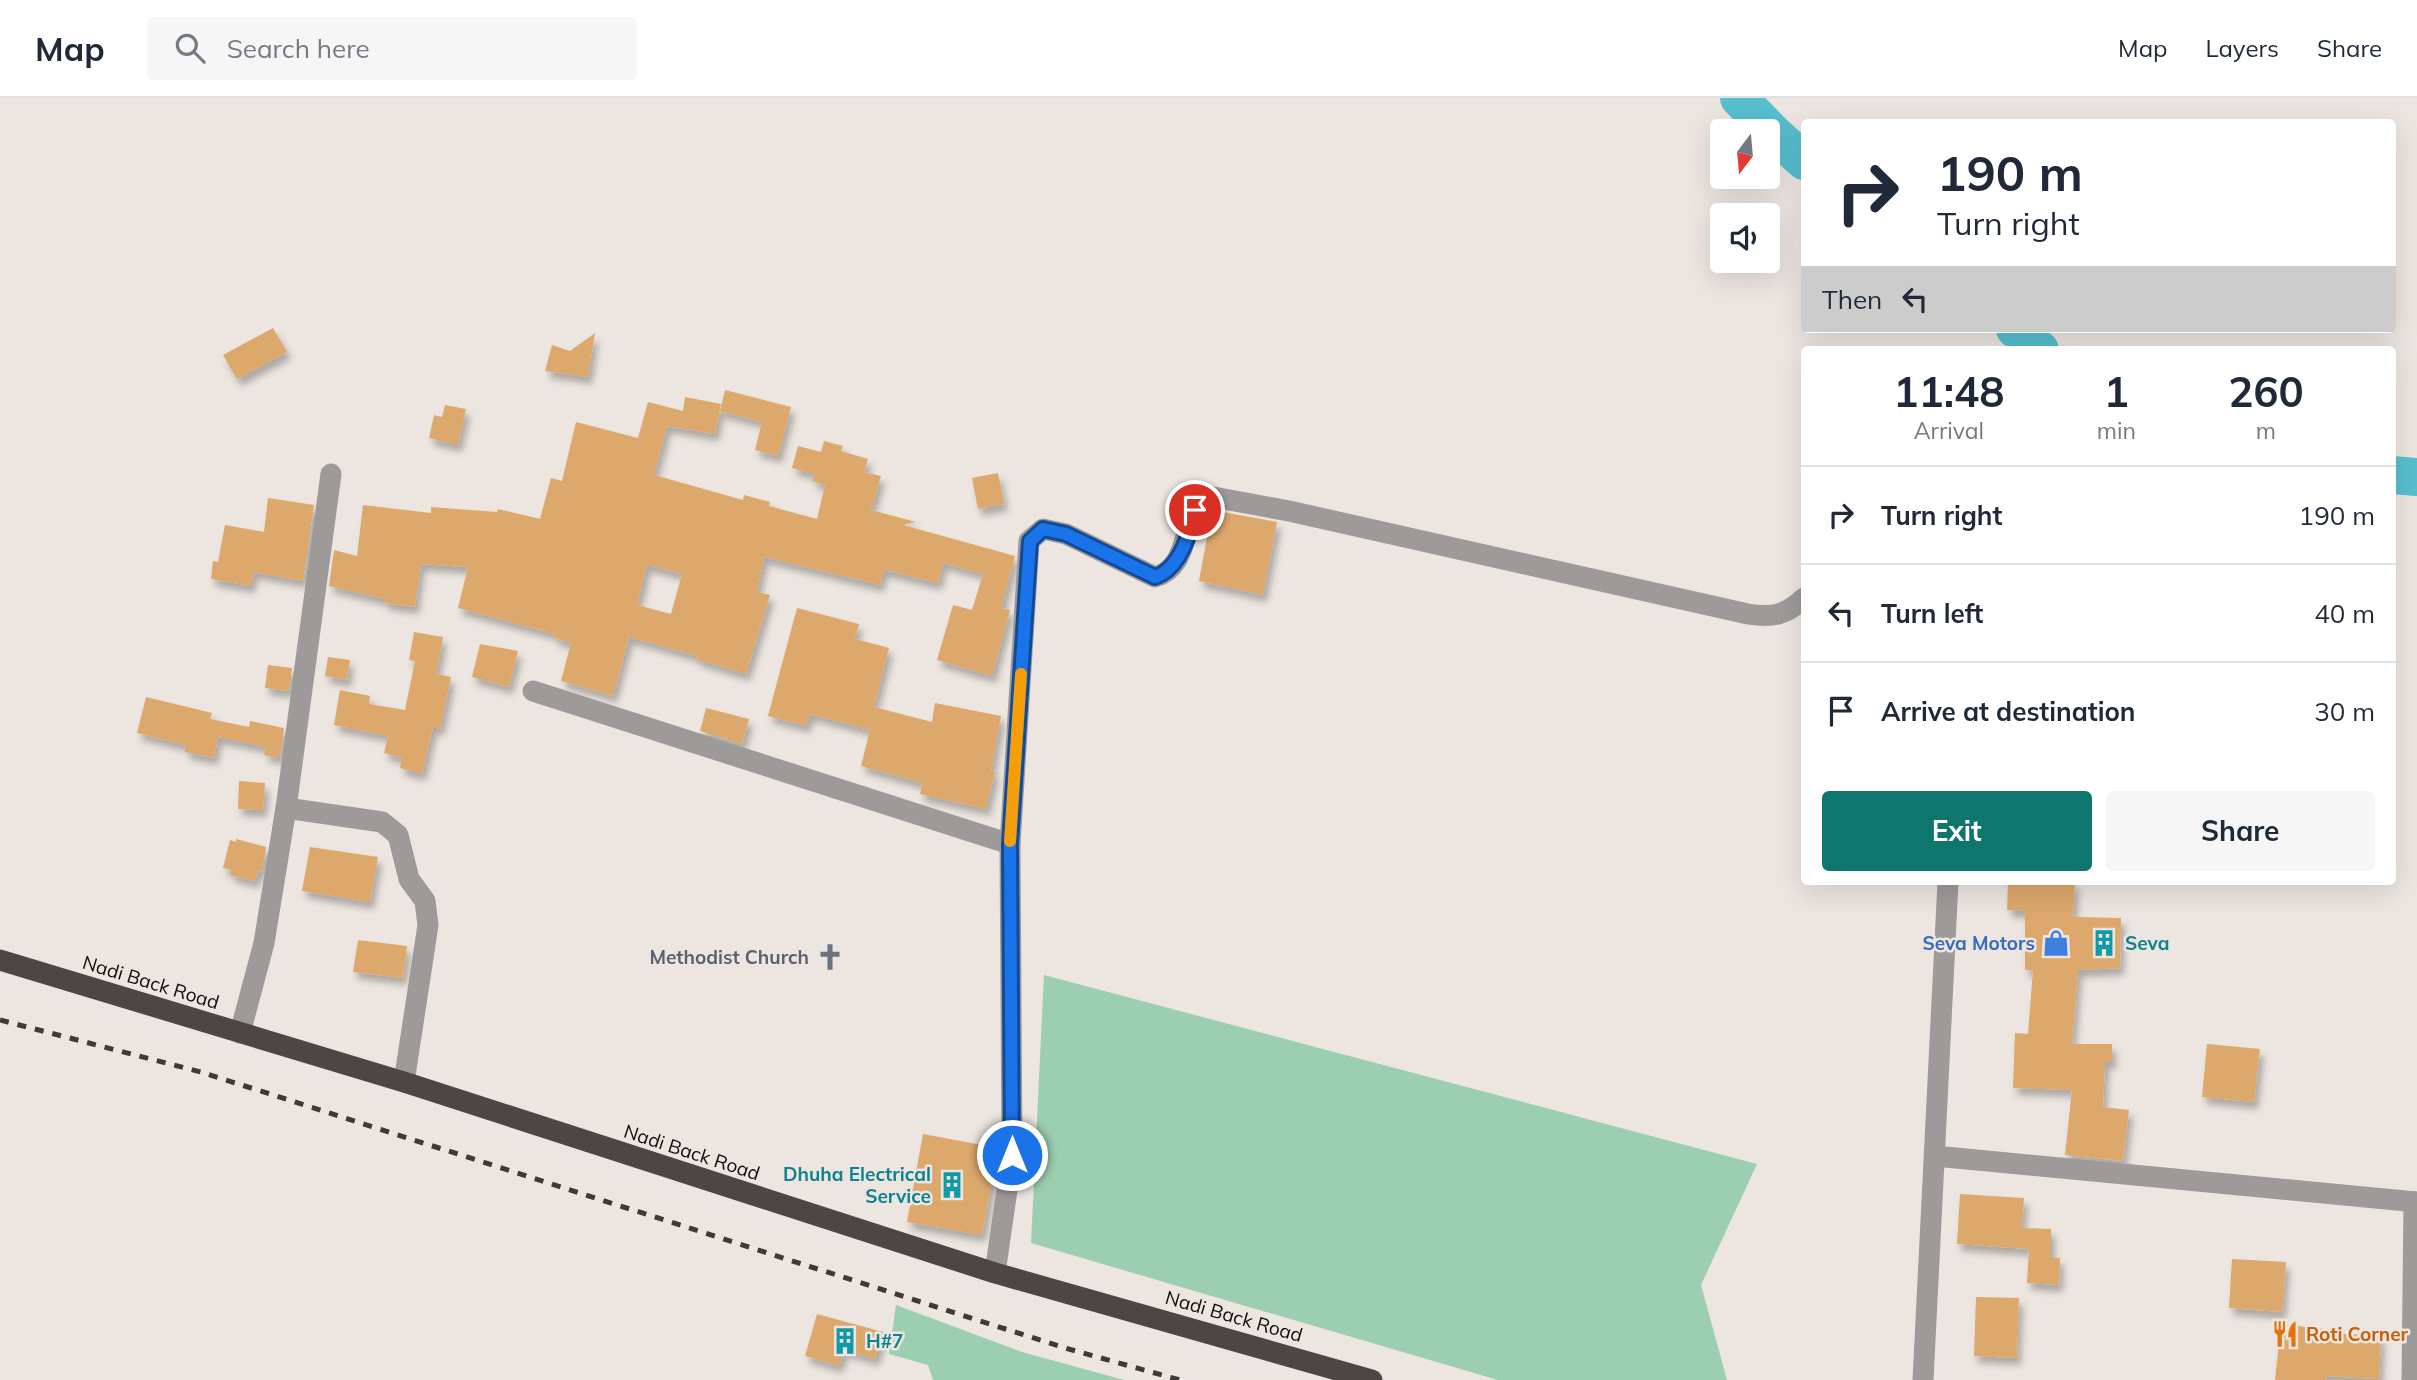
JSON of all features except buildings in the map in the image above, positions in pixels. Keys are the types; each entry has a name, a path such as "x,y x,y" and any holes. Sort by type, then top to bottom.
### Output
{"highway":[{"name":"Nadi Back Road","path":"0,960 404,1082 995,1273 1372,1380"}],"street":[{"path":"240,1033 264,943 286,808 331,474"},
{"path":"995,1273 1012,1155 1010,844 1030,541 1043,529 1066,534 1155,577 1165,574 1176,562 1195,510 1208,496 1303,514 1748,614 1767,617 1782,614 1801,600"},
{"path":"533,691 1010,844"},
{"path":"286,808 382,822 398,835 409,879 425,901 428,925 404,1082"},
{"path":"1923,1380 1948,885"},
{"path":"1935,1156 2416,1202 2412,1380"}],"green space":[{"path":"1044,975 1757,1164 1701,1285 1727,1380 1498,1380 1031,1243"},
{"path":"896,1305 1022,1352 1124,1380 933,1380 928,1365 889,1354"}],"waterway":[{"path":"1739,98 1801,158"},
{"path":"2020,333 2035,346"},
{"path":"2396,475 2417,477"}],"railway":[{"path":"0,1020 201,1072 1065,1348 1180,1380"}],"slow traffic":[{"path":"1010,841 1021,674"}],"place":[{"name":"Seva Motors","path":"2056,943"},
{"name":"Seva","path":"2104,943"},
{"name":"Methodist Church","path":"830,957"},
{"name":"Dhuha Electrical Service","path":"952,1185"},
{"name":"Roti Corner","path":"2285,1334"},
{"name":"H#7","path":"845,1341"}],"route":[{"path":"1012,1155 1010,844 1030,541 1043,529 1066,534 1155,577 1165,574 1176,562 1195,510"}]}
